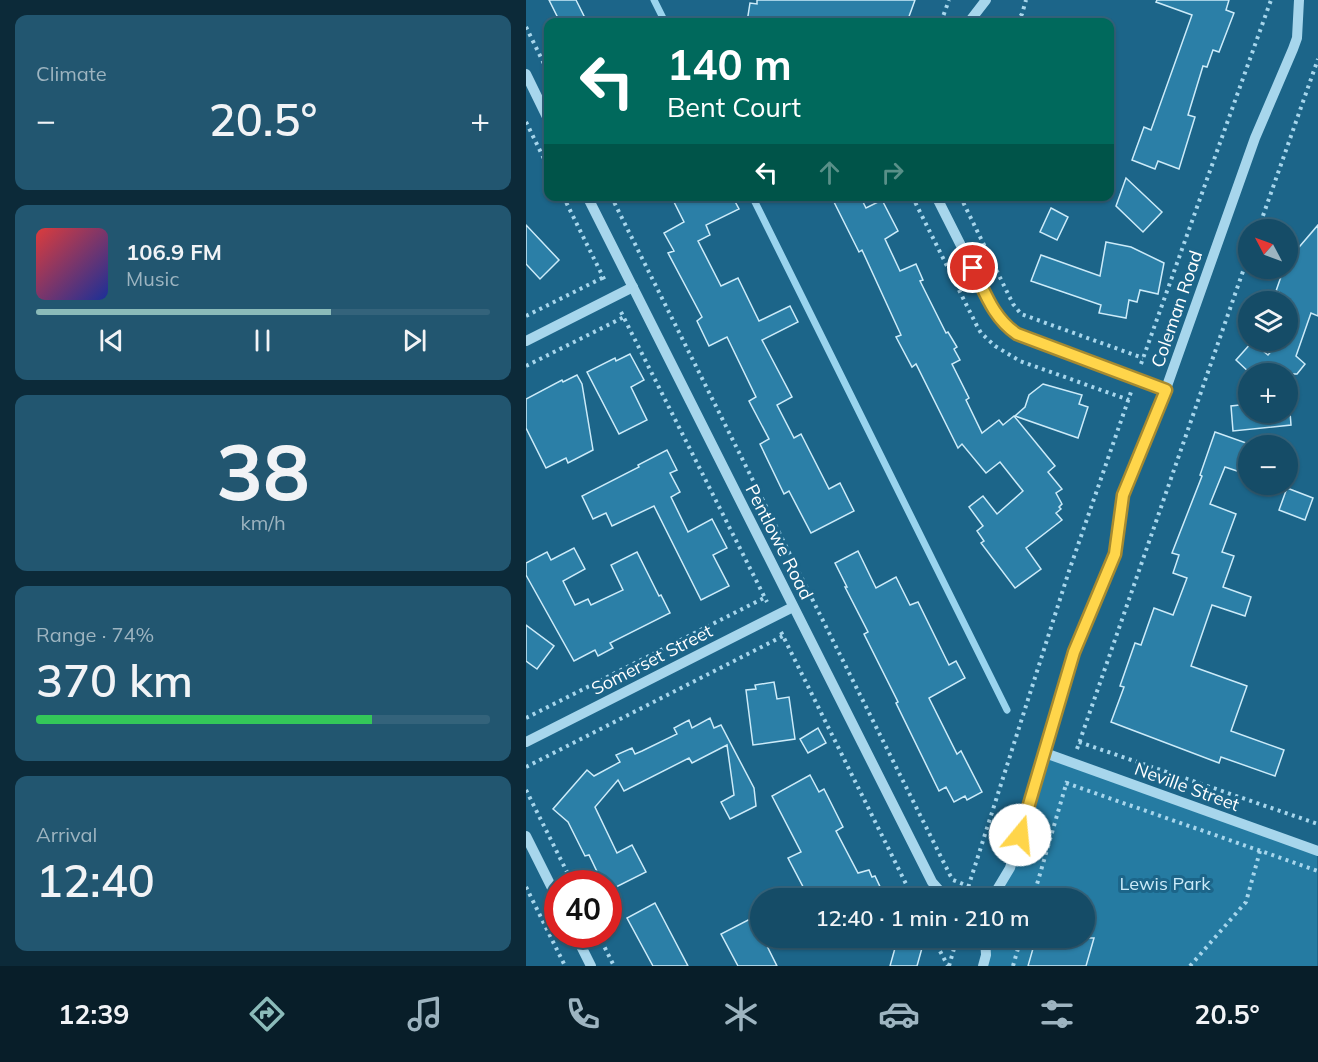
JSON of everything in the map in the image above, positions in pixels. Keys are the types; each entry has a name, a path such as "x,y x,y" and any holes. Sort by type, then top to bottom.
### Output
{"street":[{"path":"971,18 986,0"},
{"name":"Coleman Road","path":"998,888 1010,868 1074,652 1115,554 1118,542 1119,513 1126,487 1166,390 1255,138 1297,38 1299,0"},
{"path":"526,74 544,111"},
{"name":"Pentlowe Road","path":"590,201 932,882 937,888"},
{"path":"939,201 995,313 1008,328 1026,339 1166,390"},
{"path":"526,341 633,287"},
{"name":"Somerset Street","path":"526,742 793,607"},
{"name":"Neville Street","path":"1045,753 1318,851"},
{"path":"526,836 544,872"},
{"path":"582,948 590,966"},
{"path":"983,966 986,948"}],"path":[{"path":"942,18 949,0"},
{"path":"1019,18 1026,0"},
{"path":"1140,368 1271,0"},
{"path":"526,27 544,64"},
{"path":"1262,219 1318,59"},
{"path":"526,122 544,159"},
{"path":"566,201 606,283"},
{"path":"613,201 950,875 953,880 968,886 1069,571 1132,391"},
{"path":"962,201 1013,304 1021,314 1143,358"},
{"path":"526,316 604,277"},
{"path":"1240,279 1079,742 1318,824"},
{"path":"526,366 622,315 766,600 526,718"},
{"path":"526,767 782,634 908,888"},
{"path":"1036,888 1066,783 1318,871"},
{"path":"526,790 566,870"},
{"path":"1190,966 1246,902 1260,851"},
{"path":"526,887 565,966"},
{"path":"605,948 614,966"},
{"path":"938,948 948,966"},
{"path":"948,966 954,948"},
{"path":"1013,966 1018,948"}],"green space":[{"name":"Lewis Park","path":"1045,753 1317,851 1317,966 983,966 984,948 1095,948 1095,888 1000,888"}],"building":[{"path":"549,0 576,0 585,18 558,18"},
{"path":"757,0 915,0 908,18 748,18 750,3 757,4"},
{"path":"1157,0 1229,0 1226,10 1234,13 1219,52 1213,50 1207,67 1203,66 1188,115 1195,117 1179,169 1158,161 1155,169 1132,160 1144,127 1151,130 1192,15 1156,2"},
{"path":"1126,178 1162,212 1143,232 1116,206"},
{"path":"674,201 735,201 739,209 706,225 710,235 698,241 721,286 738,278 759,321 790,306 798,322 762,340 792,397 777,405 794,438 801,434 829,489 840,483 854,511 811,533 789,491 784,494 760,444 769,439 749,401 756,397 727,337 709,346 697,321 702,317 668,253 674,251 664,233 684,222"},
{"path":"834,201 862,201 866,208 883,201 898,231 885,239 900,271 916,264 923,280 920,281 946,333 948,332 957,347 954,349 960,360 952,364 969,398 966,400 982,433 999,420 1003,425 1014,416 1055,466 1048,472 1062,489 1056,493 1062,504 1059,507 1061,509 1056,513 1062,520 1026,548 1041,569 1015,588 981,543 984,541 977,531 983,526 969,507 983,496 997,514 1023,491 1000,462 986,473 962,444 958,448 916,364 912,367 896,337 901,335 862,250 859,252"},
{"path":"1051,208 1068,217 1057,240 1040,232"},
{"path":"526,225 559,260 540,279 526,264"},
{"path":"1318,225 1318,316 1311,313 1298,350 1298,291 1276,291 1280,279 1298,279 1298,248"},
{"path":"1106,242 1131,247 1164,263 1158,294 1140,290 1137,302 1129,300 1126,318 1099,313 1101,305 1031,281 1041,255 1100,276"},
{"path":"1244,351 1263,351 1268,355 1271,351 1298,351 1296,356 1305,364 1298,373 1298,363 1239,363 1236,360"},
{"path":"630,354 644,380 631,387 647,420 619,434 587,372 615,358 616,361"},
{"path":"577,375 582,384 593,450 568,463 566,458 546,468 526,428 526,399 562,380 563,382"},
{"path":"1043,384 1082,395 1079,404 1088,407 1078,438 1015,416 1025,407 1029,395"},
{"path":"1238,405 1238,423 1291,423 1291,425 1233,431 1231,406"},
{"path":"1215,432 1238,440 1238,471 1225,467 1210,504 1236,514 1222,552 1234,556 1223,587 1251,597 1245,616 1212,605 1191,666 1247,686 1231,731 1284,750 1275,776 1221,757 1219,763 1111,722 1124,687 1120,686 1135,643 1141,645 1154,608 1173,615 1187,578 1173,573 1179,555 1172,553 1202,476 1200,475"},
{"path":"667,450 677,470 670,473 680,492 671,497 688,532 712,519 727,548 713,555 729,586 701,600 654,506 612,526 606,513 593,519 582,496"},
{"path":"1298,492 1313,498 1305,520 1279,510 1284,495 1298,495"},
{"path":"574,548 585,569 563,581 575,605 588,599 591,605 623,590 611,565 637,552 670,613 610,643 613,648 598,656 595,650 574,661 526,575 526,563 547,552 551,560"},
{"path":"858,551 876,588 896,577 910,605 918,602 949,665 956,661 965,678 929,698 957,754 961,751 982,792 967,800 965,796 954,802 946,787 939,791 864,634 868,632 835,563"},
{"path":"526,625 554,646 537,669 526,661"},
{"path":"774,682 777,699 789,697 795,739 753,745 746,690 756,689 755,685"},
{"path":"710,718 714,728 721,725 754,788 756,806 730,819 721,802 734,795 727,745 692,763 689,758 624,791 618,780 595,807 617,853 632,845 646,872 622,884 622,870 596,870 589,855 585,856 568,822 553,809 587,770 594,776 620,762 616,755 632,748 635,754 677,734 674,728 689,720 692,728"},
{"path":"818,728 826,743 808,753 800,739"},
{"path":"810,775 819,792 824,789 843,827 836,831 858,873 869,870 881,888 804,888 788,858 801,852 772,796"},
{"path":"655,903 688,966 653,966 627,918"},
{"path":"750,919 750,948 768,948 777,966 738,966 721,934"},
{"path":"895,948 922,948 917,966 890,966"},
{"path":"1033,948 1091,948 1086,966 1028,966"}],"waterway":[{"path":"654,0 663,18"},
{"path":"754,201 1007,710"}],"route":[{"path":"973,268 1000,321 1017,334 1166,390 1123,495 1115,554 1074,652 1020,835"}]}
